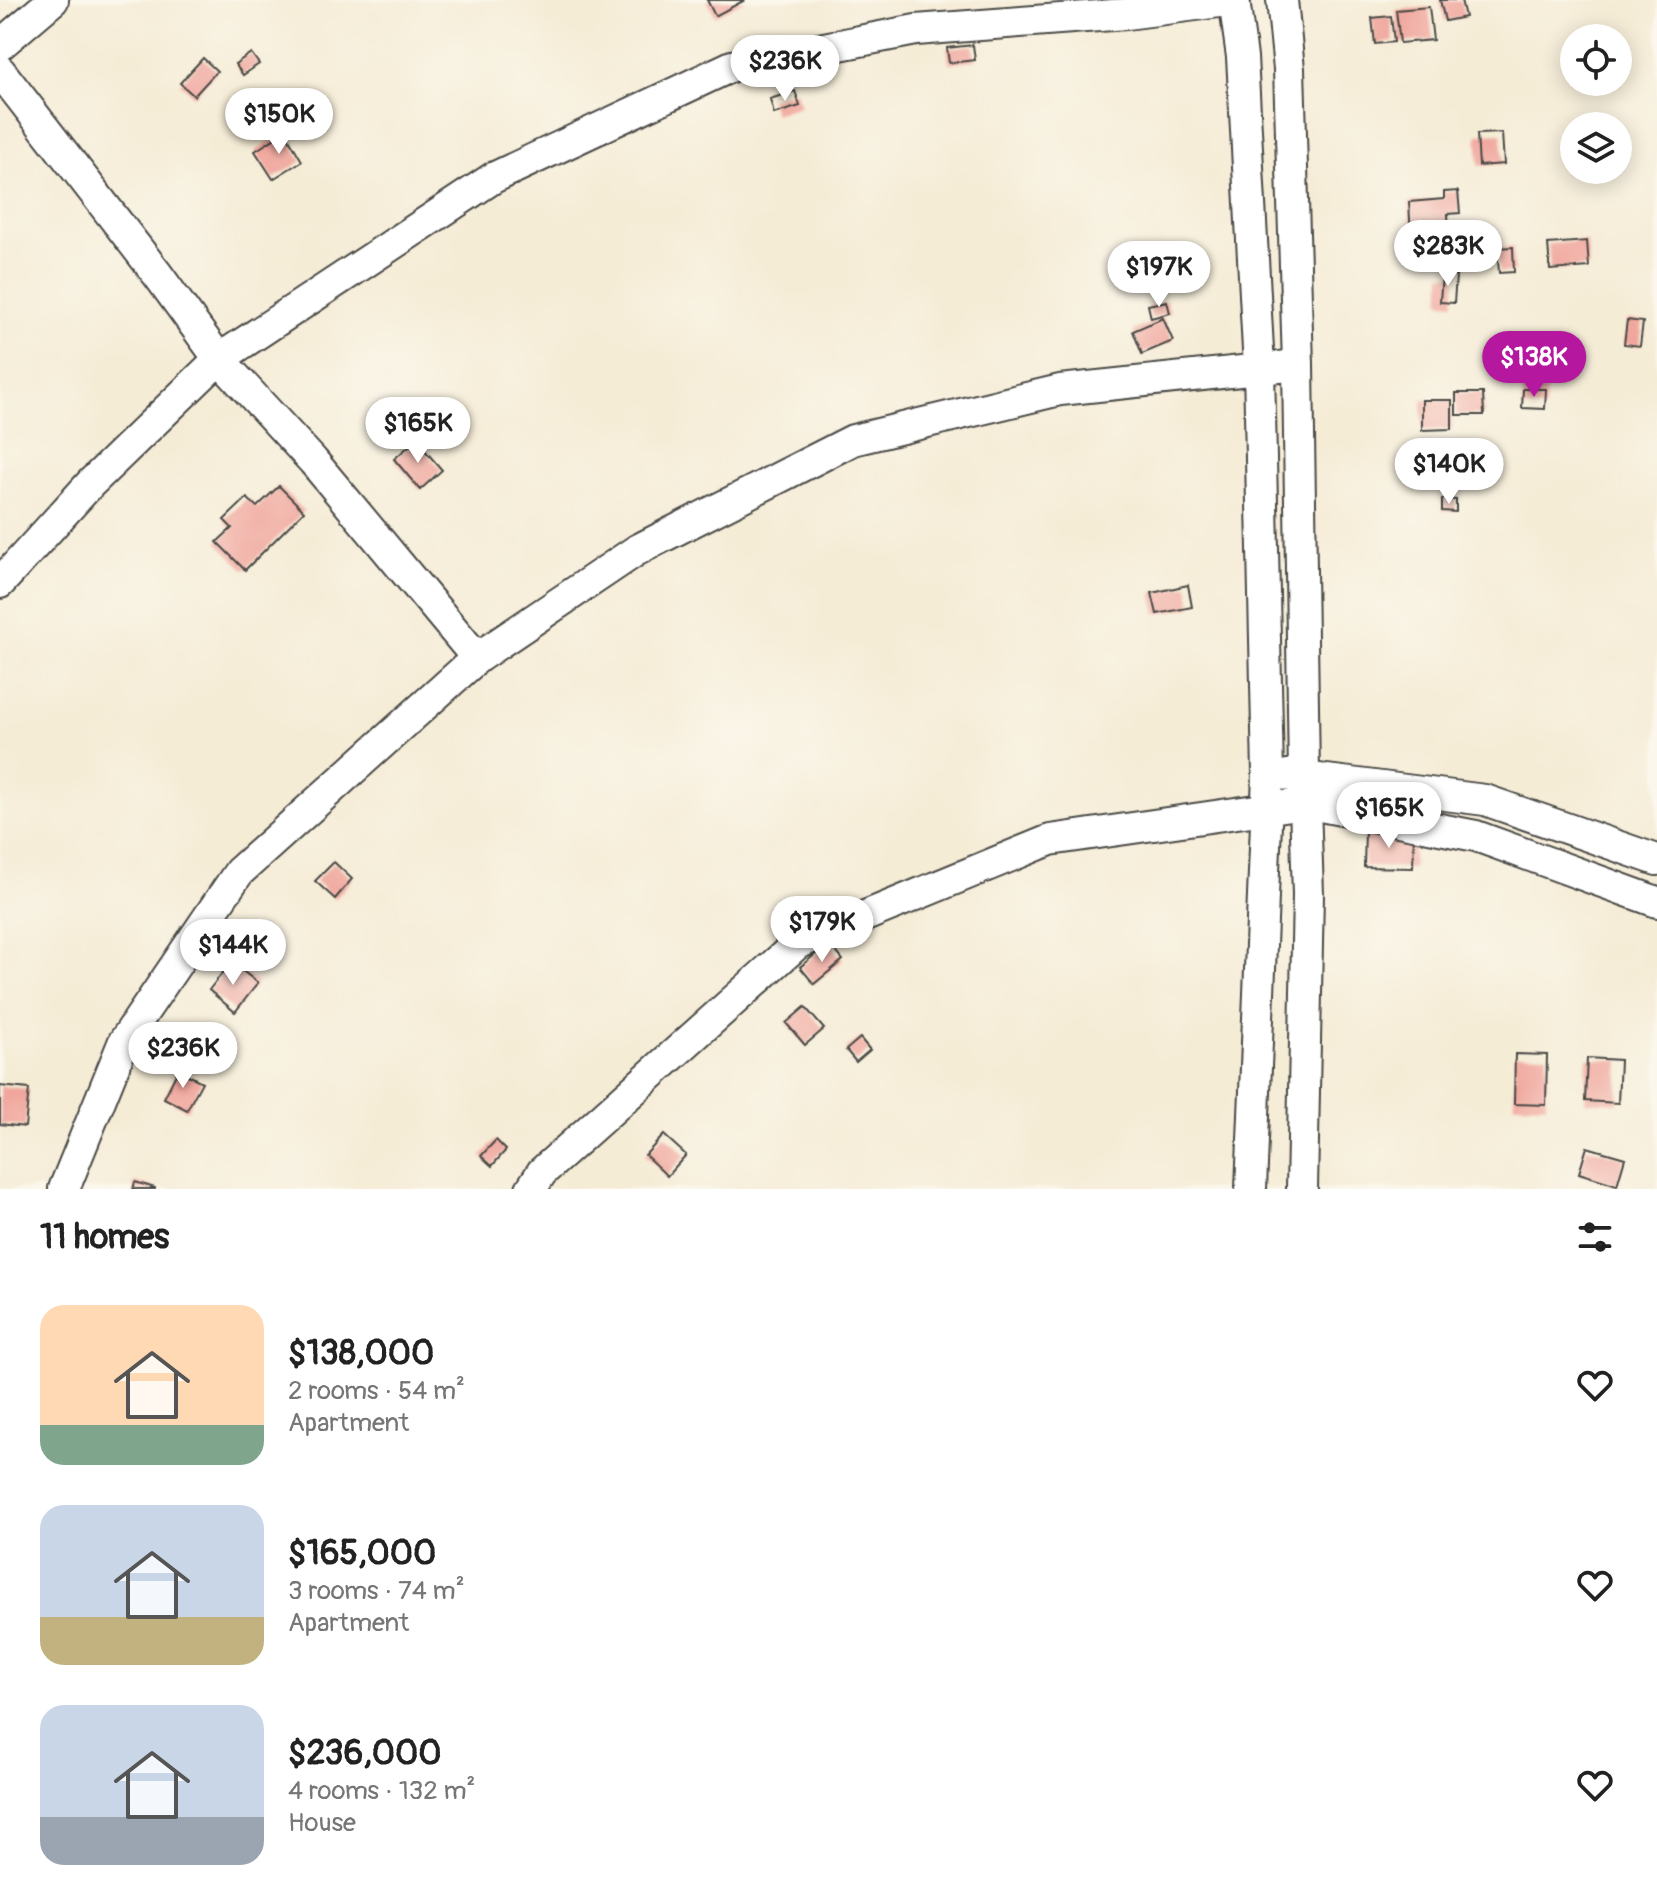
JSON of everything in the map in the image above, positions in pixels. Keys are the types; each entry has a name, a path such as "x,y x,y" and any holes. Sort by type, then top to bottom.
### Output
{"street":[{"path":"0,45 53,0"},
{"path":"0,583 91,483 219,359 493,178 732,66 916,30 1126,14 1235,0 1242,57 1259,368 1268,774 1251,1189"},
{"path":"1282,0 1289,69 1298,365 1308,894 1302,1189"},
{"path":"0,71 219,359 313,461 477,658"},
{"path":"64,1189 124,1041 239,872 477,658 637,550 853,440 1060,390 1298,365"},
{"path":"1268,774 1304,789 1476,836 1657,902"},
{"path":"531,1189 542,1172 797,944 1050,840 1268,806 1304,789 1485,800 1657,860"}],"building":[{"path":"707,0 745,0 715,16"},
{"path":"1440,0 1461,0 1465,17 1445,21"},
{"path":"1429,7 1433,40 1400,43 1396,10"},
{"path":"1391,16 1394,42 1375,44 1372,18"},
{"path":"973,45 975,60 949,63 947,48"},
{"path":"251,53 259,64 243,75 235,64"},
{"path":"203,58 217,71 194,96 180,83"},
{"path":"795,91 800,106 774,114 770,99"},
{"path":"285,132 302,161 273,179 255,151"},
{"path":"1502,133 1504,164 1479,166 1477,134"},
{"path":"1458,191 1460,213 1448,214 1449,235 1411,238 1409,202 1444,199 1444,192"},
{"path":"1587,241 1589,267 1550,270 1548,244"},
{"path":"1513,247 1514,272 1499,273 1497,248"},
{"path":"1442,274 1456,275 1454,303 1440,302"},
{"path":"1167,301 1170,313 1151,318 1148,305"},
{"path":"1163,318 1173,341 1142,354 1133,331"},
{"path":"1627,320 1643,322 1640,346 1624,344"},
{"path":"1523,389 1546,389 1545,409 1522,408"},
{"path":"1456,393 1483,393 1484,415 1456,415"},
{"path":"1422,400 1452,400 1452,429 1422,430"},
{"path":"416,440 442,470 420,490 394,459"},
{"path":"279,486 304,511 245,570 217,542 232,528 224,520 247,498 257,507"},
{"path":"1442,499 1456,500 1456,512 1442,511"},
{"path":"1188,585 1192,607 1157,614 1152,593"},
{"path":"1365,831 1414,833 1413,868 1364,867"},
{"path":"334,862 352,879 335,899 315,881"},
{"path":"829,943 843,960 814,984 800,967"},
{"path":"231,962 258,983 235,1012 209,990"},
{"path":"805,1007 824,1029 805,1045 786,1023"},
{"path":"860,1038 870,1050 856,1062 846,1050"},
{"path":"1515,1054 1547,1055 1546,1105 1514,1104"},
{"path":"1587,1058 1620,1060 1618,1103 1585,1101"},
{"path":"178,1070 202,1082 187,1110 164,1098"},
{"path":"0,1086 29,1089 25,1127 0,1124"},
{"path":"664,1135 686,1155 667,1176 645,1155"},
{"path":"496,1140 506,1150 492,1166 481,1156"},
{"path":"1587,1147 1625,1158 1617,1185 1579,1173"},
{"path":"135,1182 155,1188 155,1189 133,1189"}]}
